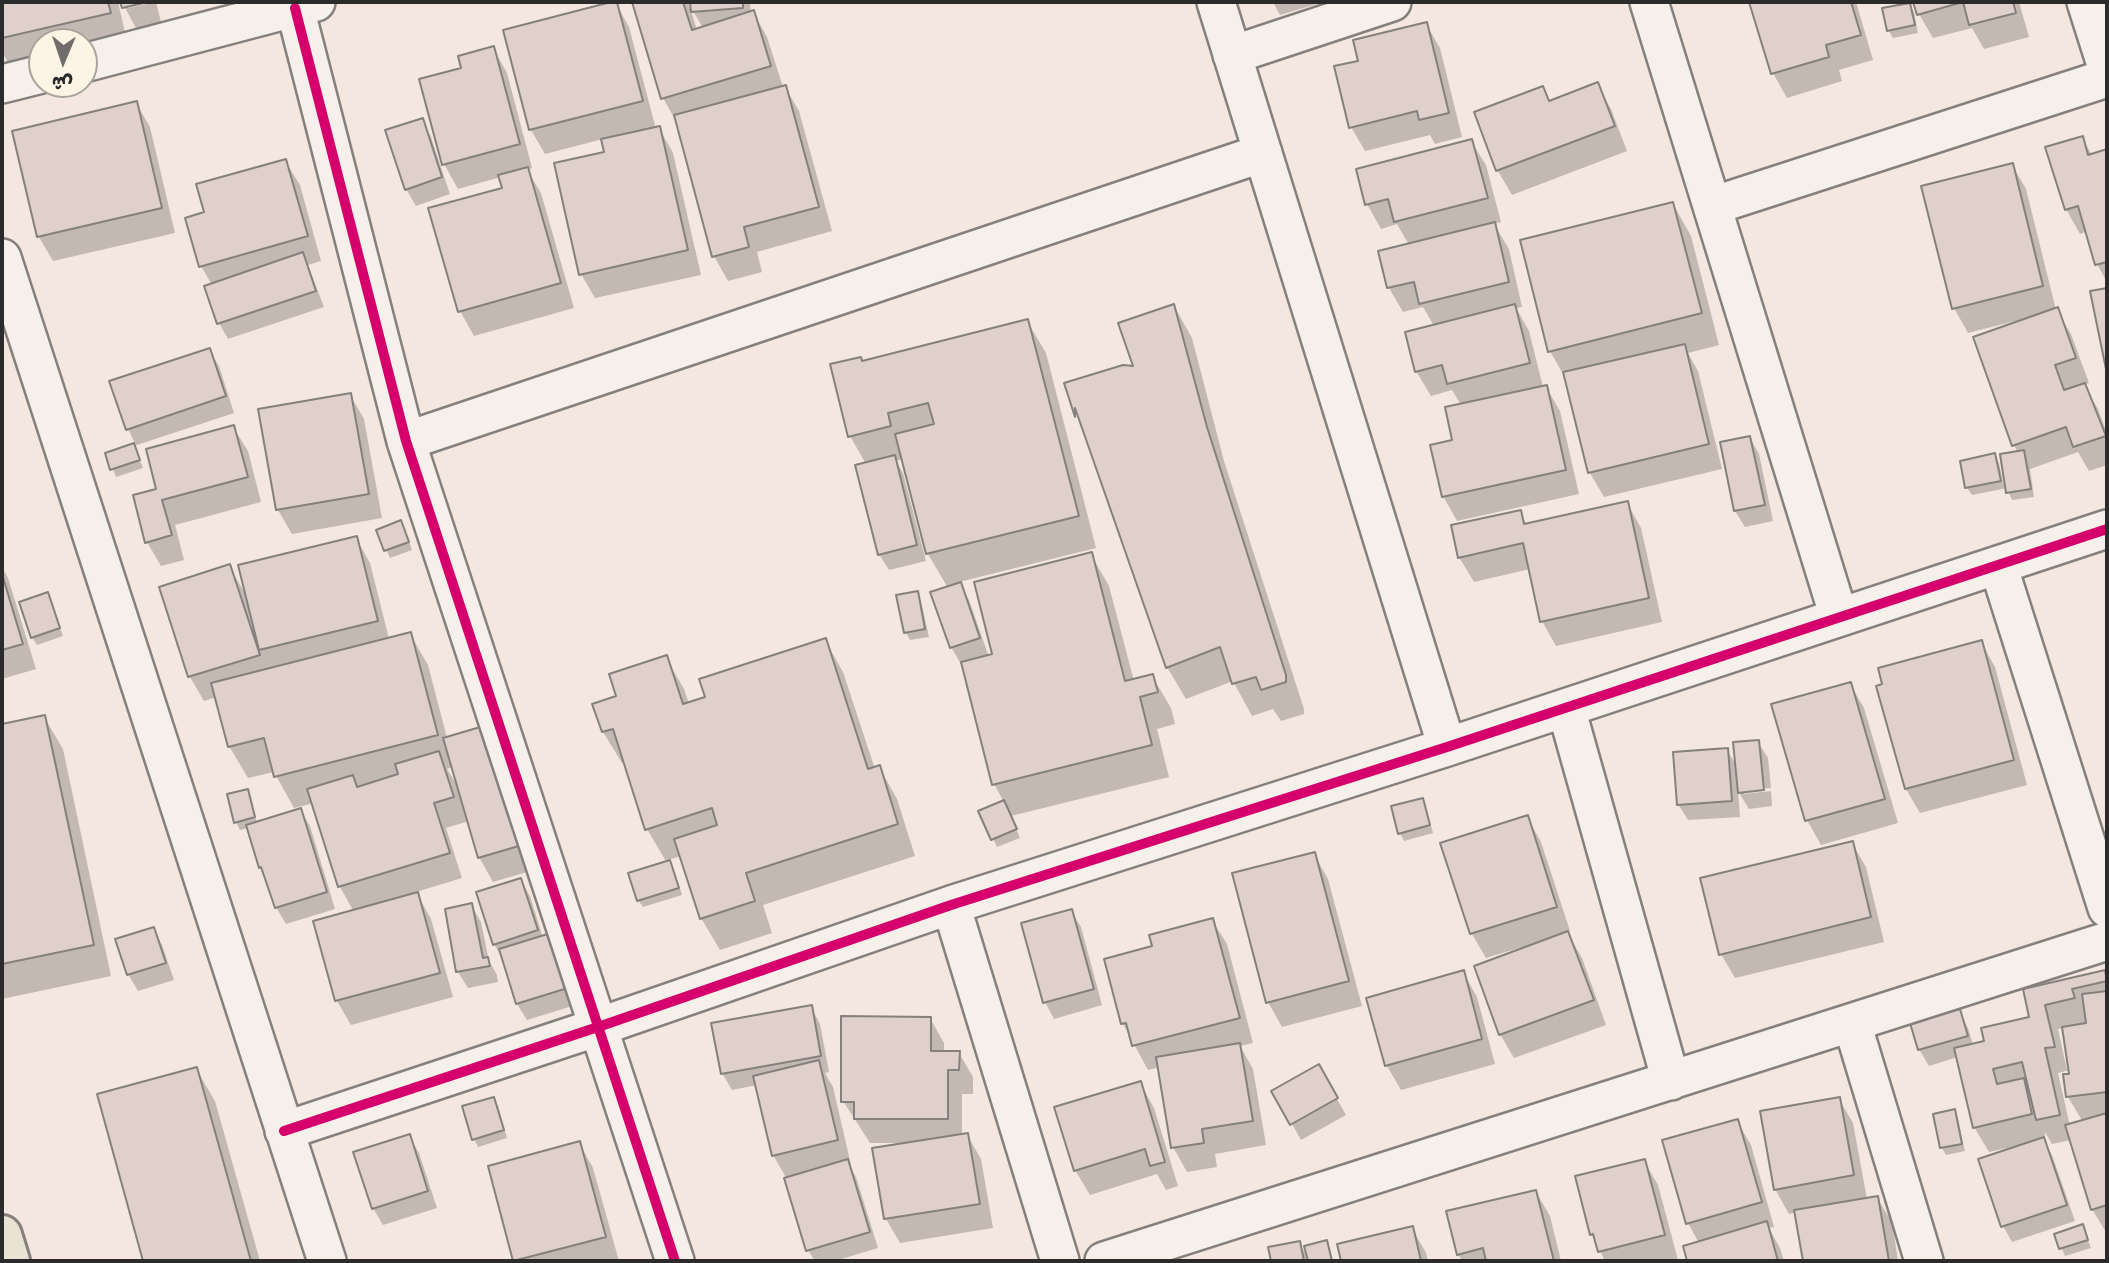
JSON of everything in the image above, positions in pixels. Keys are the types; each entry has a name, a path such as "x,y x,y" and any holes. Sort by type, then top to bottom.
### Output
{"main road":[{"path":"2,1235 10,1261"}],"street":[{"path":"1216,2 1447,747"},
{"path":"1232,55 1392,2"},
{"path":"1648,2 1839,617"},
{"path":"2086,2 2107,68"},
{"path":"98,59 305,5 406,441 675,1261"},
{"path":"2,84 28,78"},
{"path":"1712,206 2107,78"},
{"path":"406,441 1263,153"},
{"path":"2,258 327,1261"},
{"path":"284,1131 598,1027 951,905 1447,747 2107,529"},
{"path":"1998,565 2107,908"},
{"path":"1566,708 1671,1081"},
{"path":"951,905 1060,1261"},
{"path":"1104,1261 2107,941"},
{"path":"1852,1023 1924,1261"}],"building":[{"path":"2,2 108,2 111,13 46,28 28,28 28,32 2,38"},
{"path":"120,2 148,2 122,8"},
{"path":"617,2 643,101 529,130 503,30"},
{"path":"632,2 683,2 692,30 754,10 771,66 661,99"},
{"path":"690,2 743,2 743,8 691,12"},
{"path":"1749,2 1851,2 1861,35 1826,45 1829,57 1771,74"},
{"path":"1913,2 1963,2 1917,15"},
{"path":"1963,2 2013,2 2016,13 1969,25"},
{"path":"1910,3 1915,25 1887,31 1882,8"},
{"path":"1427,22 1449,113 1419,120 1417,111 1349,128 1334,66 1358,61 1353,40"},
{"path":"494,46 520,144 442,165 419,79 461,68 458,56"},
{"path":"1598,82 1615,126 1496,171 1474,112 1543,86 1549,101"},
{"path":"786,85 819,207 744,227 749,247 712,257 674,115"},
{"path":"137,101 162,208 37,237 12,131"},
{"path":"423,118 442,177 405,190 385,130"},
{"path":"660,126 688,250 579,275 554,163 604,152 601,139"},
{"path":"2083,136 2088,155 2107,149 2107,262 2095,265 2078,206 2065,210 2045,147"},
{"path":"1472,139 1488,198 1394,222 1388,199 1365,205 1356,169"},
{"path":"286,159 308,236 199,267 185,218 204,212 196,184"},
{"path":"2013,163 2043,286 1952,309 1921,186"},
{"path":"528,167 561,283 458,312 428,208 502,188 498,175"},
{"path":"1673,202 1702,313 1548,352 1520,240"},
{"path":"1495,222 1509,282 1419,304 1414,282 1387,288 1378,251"},
{"path":"303,252 316,291 217,324 204,286"},
{"path":"2107,288 2107,374 2090,291"},
{"path":"1174,304 1207,427 1286,675 1286,682 1261,690 1256,677 1232,684 1220,647 1166,668 1064,383 1123,365 1133,366 1118,323"},
{"path":"1515,304 1530,363 1447,384 1442,365 1415,372 1405,332"},
{"path":"2058,307 2076,358 2055,365 2064,390 2085,383 2106,436 2073,447 2066,427 2012,446 1973,337"},
{"path":"1028,319 1079,516 926,554 895,434 934,424 928,403 888,413 891,426 848,437 830,364 861,357 862,361"},
{"path":"1685,344 1709,444 1588,473 1563,372"},
{"path":"210,348 226,396 126,430 109,381"},
{"path":"1547,385 1566,470 1442,497 1430,445 1452,440 1445,407"},
{"path":"351,393 369,494 276,510 258,409"},
{"path":"234,425 248,477 162,500 172,535 145,543 133,495 156,489 146,449"},
{"path":"1750,436 1765,505 1734,511 1720,442"},
{"path":"134,443 140,460 110,470 105,453"},
{"path":"2024,450 2031,489 2006,493 2000,454"},
{"path":"1995,453 2001,481 1965,488 1960,461"},
{"path":"895,455 917,545 878,555 855,465"},
{"path":"1628,501 1649,598 1540,622 1523,543 1458,558 1451,525 1521,510 1524,524"},
{"path":"401,520 409,542 384,551 376,530"},
{"path":"357,536 378,621 259,650 238,565"},
{"path":"1092,552 1125,681 1153,674 1158,692 1140,697 1152,745 992,785 961,662 992,654 974,582"},
{"path":"230,564 260,655 188,677 159,587"},
{"path":"2,574 23,644 2,650"},
{"path":"961,582 980,638 950,648 930,592"},
{"path":"918,591 925,629 904,633 896,595"},
{"path":"48,592 60,628 31,638 19,602"},
{"path":"411,632 438,735 274,777 264,738 228,747 211,683"},
{"path":"826,638 868,769 880,765 898,824 746,873 755,901 700,919 674,839 717,825 712,808 645,830 613,729 602,732 592,704 616,696 609,674 667,655 683,704 705,697 699,679"},
{"path":"1982,640 2014,760 1905,789 1876,686 1882,684 1878,668"},
{"path":"1851,682 1885,799 1805,821 1771,704"},
{"path":"45,715 94,945 2,964 2,724"},
{"path":"487,725 522,845 478,858 443,738"},
{"path":"1759,740 1764,790 1738,793 1733,742"},
{"path":"1728,748 1732,801 1677,805 1673,752"},
{"path":"439,751 454,797 434,803 450,853 338,887 307,789 353,775 357,787 398,774 395,764"},
{"path":"248,789 255,817 234,823 227,794"},
{"path":"1423,798 1430,825 1398,834 1391,806"},
{"path":"1004,800 1017,829 991,840 978,811"},
{"path":"301,808 327,892 275,908 246,825"},
{"path":"1528,815 1557,907 1470,934 1440,843"},
{"path":"1853,841 1871,917 1719,955 1700,878"},
{"path":"1315,852 1349,981 1266,1003 1232,873"},
{"path":"670,860 679,888 637,901 628,873"},
{"path":"521,878 538,930 493,945 476,892"},
{"path":"418,892 440,973 335,1001 313,921"},
{"path":"472,903 483,958 488,957 490,966 456,972 445,909"},
{"path":"1072,909 1094,989 1043,1003 1021,923"},
{"path":"1213,918 1240,1018 1132,1046 1126,1023 1121,1024 1104,959 1152,946 1149,935"},
{"path":"154,927 166,963 127,975 115,939"},
{"path":"1568,931 1594,1000 1499,1035 1474,966"},
{"path":"554,932 571,987 516,1004 499,949"},
{"path":"1464,970 1482,1039 1385,1066 1366,998"},
{"path":"2105,970 2107,981 2072,989 2075,998 2045,1005 2055,1047 2045,1048 2060,1115 2036,1120 2022,1062 1993,1069 1997,1084 2024,1078 2032,1114 1973,1128 1954,1048 1984,1041 1981,1028 2029,1017 2023,989"},
{"path":"2107,991 2107,1092 2066,1097 2063,1074 2069,1074 2062,1027 2086,1023 2082,994"},
{"path":"812,1005 821,1056 721,1074 711,1023"},
{"path":"1960,1009 1968,1036 1918,1050 1910,1023"},
{"path":"841,1016 931,1017 931,1051 960,1051 959,1070 948,1070 948,1119 854,1119 854,1102 841,1102"},
{"path":"1240,1043 1253,1121 1202,1129 1204,1143 1171,1148 1156,1057"},
{"path":"819,1060 838,1140 772,1156 753,1076"},
{"path":"1319,1064 1338,1098 1290,1125 1271,1091"},
{"path":"197,1067 251,1261 143,1261 97,1094"},
{"path":"1141,1081 1165,1162 1150,1166 1145,1149 1074,1171 1054,1107"},
{"path":"494,1097 504,1130 472,1140 462,1106"},
{"path":"1840,1097 1854,1175 1774,1190 1760,1111"},
{"path":"1955,1109 1962,1144 1940,1148 1933,1114"},
{"path":"2107,1113 2107,1205 2091,1210 2065,1125"},
{"path":"1738,1119 1762,1202 1686,1224 1662,1140"},
{"path":"968,1133 980,1204 884,1219 872,1148"},
{"path":"410,1134 428,1191 372,1209 353,1152"},
{"path":"2044,1137 2067,1205 2001,1227 1978,1159"},
{"path":"580,1141 606,1237 513,1261 488,1166"},
{"path":"848,1159 870,1232 806,1251 784,1178"},
{"path":"1645,1159 1665,1235 1598,1252 1593,1234 1590,1235 1575,1176"},
{"path":"1536,1190 1554,1261 1486,1261 1483,1248 1457,1255 1446,1211"},
{"path":"1878,1196 1889,1261 1803,1261 1794,1210"},
{"path":"1767,1221 1778,1261 1687,1261 1683,1246"},
{"path":"2083,1224 2088,1240 2059,1249 2054,1234"},
{"path":"1413,1226 1421,1261 1341,1261 1337,1244"},
{"path":"1327,1240 1332,1261 1308,1261 1304,1246"},
{"path":"1300,1241 1304,1261 1271,1261 1268,1247"}],"cycle path":[{"path":"295,8 406,441 675,1261"},
{"path":"284,1131 598,1027 951,905 1447,747 2107,529"}]}
